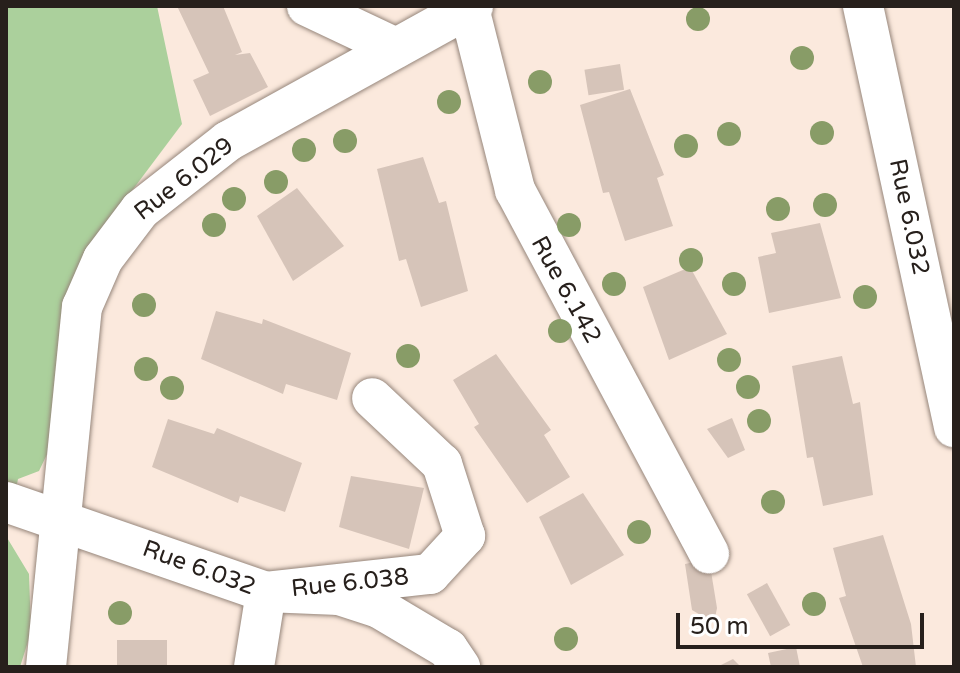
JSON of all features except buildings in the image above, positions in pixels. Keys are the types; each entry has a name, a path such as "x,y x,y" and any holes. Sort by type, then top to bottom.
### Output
{"street":[{"path":"307,6 396,48"},
{"name":"Rue 6.032","path":"863,6 954,427"},
{"name":"Rue 6.029","path":"46,667 82,307 122,231 228,141 471,7"},
{"name":"Rue 6.142","path":"471,7 515,190 709,554"},
{"name":"Rue 6.038","path":"254,667 266,592 430,574 465,536 442,464 372,398"},
{"name":"Rue 6.032","path":"6,502 63,519 266,592 339,595 379,608 448,649 460,667"}],"green space":[{"path":"6,6 157,6 182,124 86,252 60,346 50,448 39,471 18,479 6,536"},
{"path":"6,536 29,574 31,632 20,667 6,667"}]}
